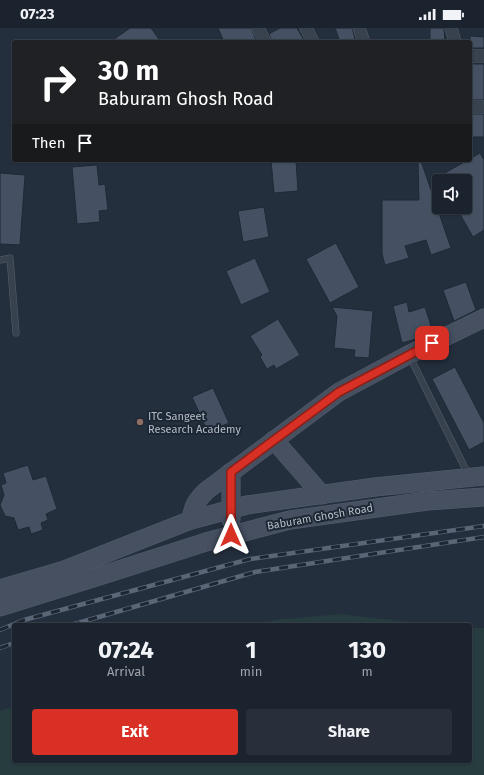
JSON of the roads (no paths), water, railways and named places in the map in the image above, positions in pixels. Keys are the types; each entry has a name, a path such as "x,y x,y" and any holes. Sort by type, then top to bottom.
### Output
{"main road":[{"path":"190,520 192,510 197,500 206,491 339,392 408,355 484,318"},
{"path":"274,440 322,495"},
{"path":"231,472 231,535"},
{"name":"Baburam Ghosh Road","path":"0,589 64,570 190,520 247,505 375,487 477,477"},
{"name":"Baburam Ghosh Road","path":"0,607 179,550 290,520 427,501 484,497"},
{"path":"100,556 106,574"}],"street":[{"path":"258,28 264,40"},
{"path":"306,28 312,40"},
{"path":"359,28 363,40"},
{"path":"451,28 454,40"},
{"path":"472,56 484,56"},
{"path":"472,107 484,107"}],"lane":[{"path":"0,260 10,258 16,333"},
{"path":"408,355 477,477"}],"railway":[{"path":"17,623 250,559 484,526"},
{"path":"78,623 255,572 484,537"},
{"path":"0,630 12,625"},
{"path":"0,648 12,644"}],"place":[{"name":"ITC Sangeet Research Academy","path":"140,422"}]}
